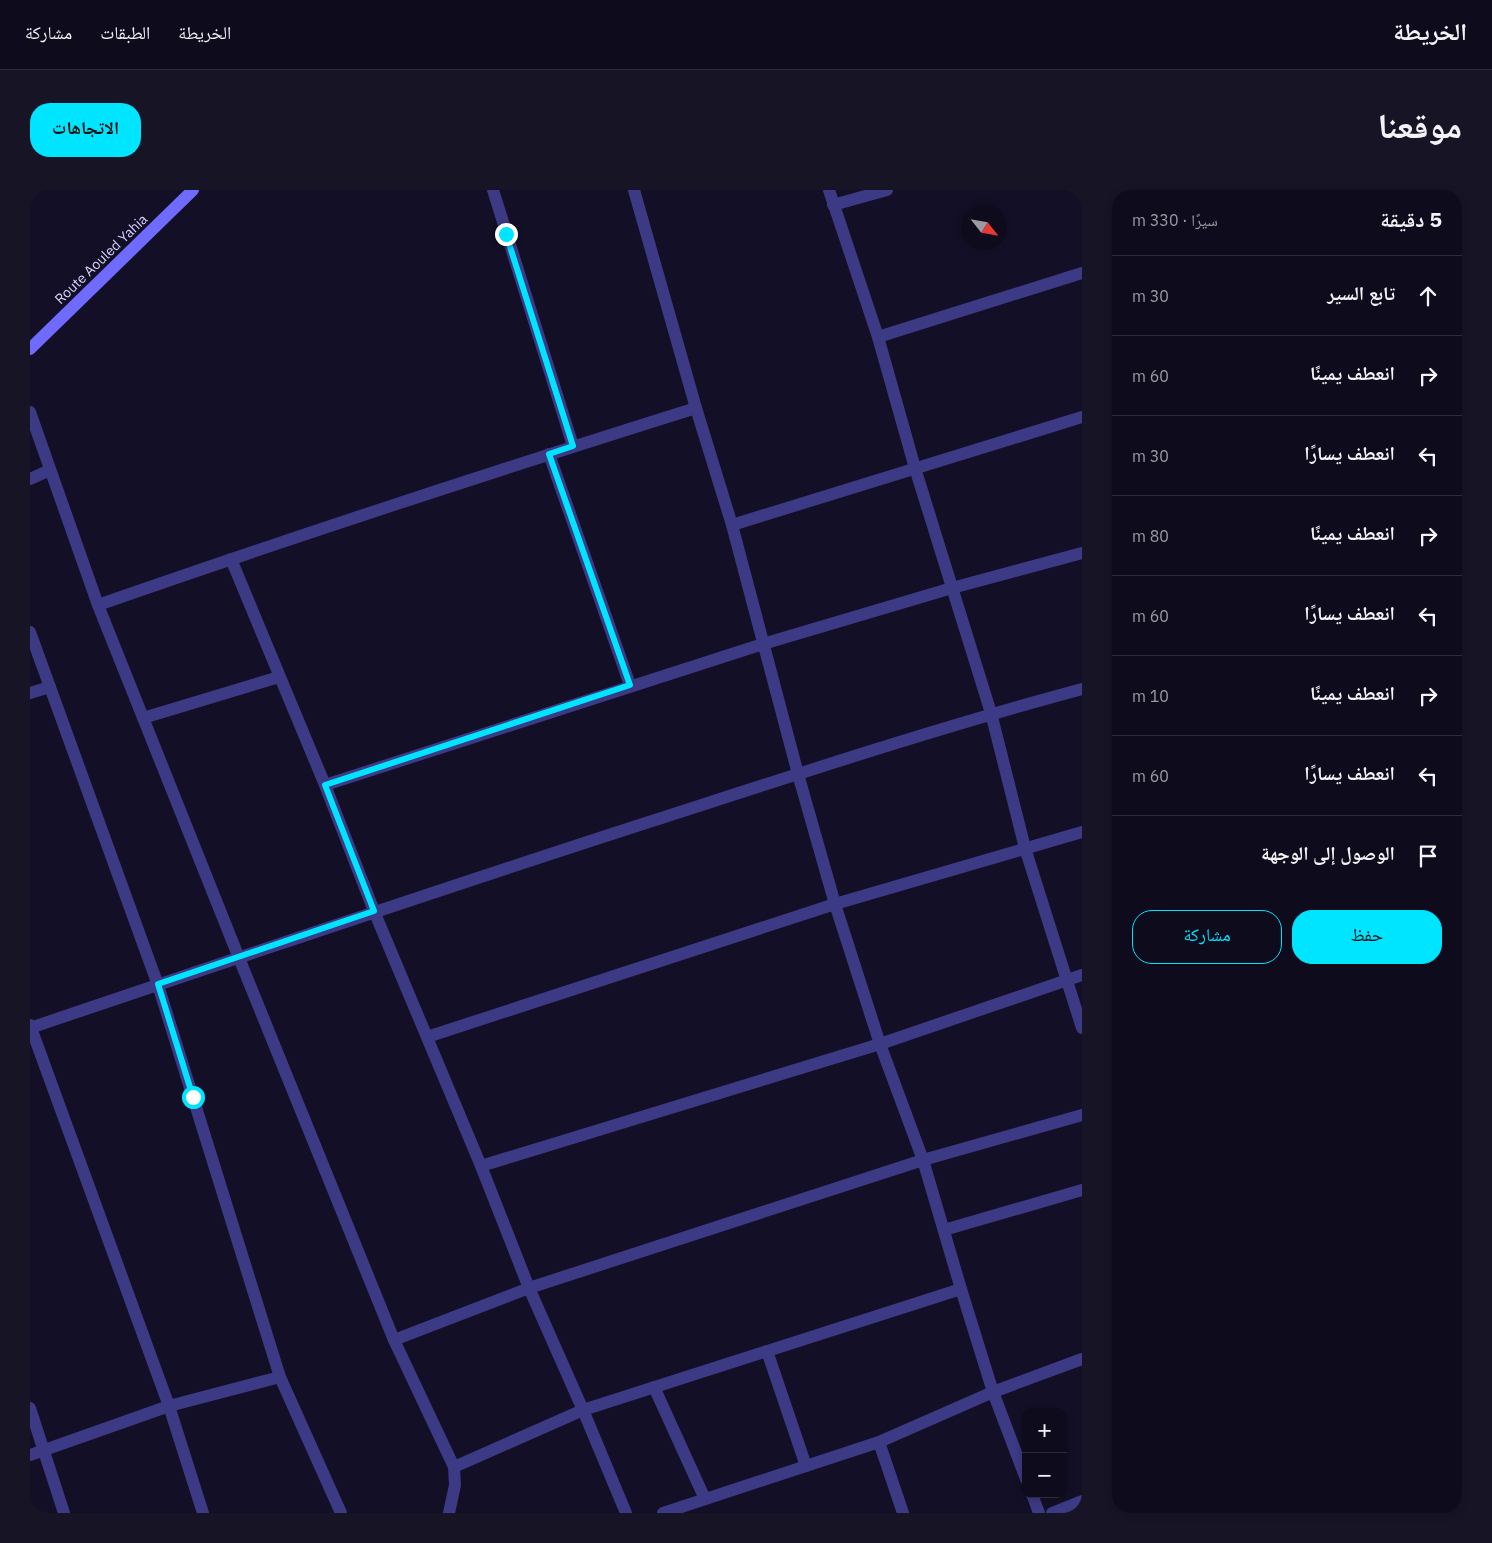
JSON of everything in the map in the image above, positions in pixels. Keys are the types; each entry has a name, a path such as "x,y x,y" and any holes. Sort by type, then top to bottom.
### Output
{"street":[{"name":"Route Aouled Yahia","path":"30,349 193,190"},
{"path":"492,190 573,446"},
{"path":"634,190 696,408 732,525 798,774 835,904 880,1044 923,1160 993,1392 1022,1468"},
{"path":"829,190 878,337 915,468 991,714 1025,848 1082,1028"},
{"path":"834,205 887,190"},
{"path":"878,337 1082,273"},
{"path":"98,605 573,446 696,408"},
{"path":"30,412 98,605 239,958 394,1340 454,1467 455,1485 449,1513"},
{"path":"732,525 1082,417"},
{"path":"549,454 630,685"},
{"path":"30,479 50,470"},
{"path":"325,785 630,685 763,644 952,588 1082,554"},
{"path":"231,559 325,785 374,911 481,1166 529,1288 626,1513"},
{"path":"30,632 158,984 280,1377 341,1513"},
{"path":"143,718 279,677"},
{"path":"30,693 50,687"},
{"path":"203,1513 169,1406 30,1027 374,911 798,774 991,714 1082,689"},
{"path":"427,1037 835,904 1082,832"},
{"path":"481,1166 880,1044 1082,975"},
{"path":"394,1340 529,1288 923,1160 1082,1115"},
{"path":"944,1230 1082,1190"},
{"path":"454,1467 583,1410 961,1289"},
{"path":"767,1351 806,1466"},
{"path":"663,1513 879,1442 993,1392 1082,1359"},
{"path":"30,1455 169,1406 280,1377"},
{"path":"654,1387 705,1499"},
{"path":"30,1408 64,1513"},
{"path":"879,1442 903,1513"},
{"path":"1033,1498 1039,1513"},
{"path":"1052,1513 1082,1501"}],"route":[{"path":"193,1097 158,984 374,911 325,785 630,685 549,454 573,446 506,234"}]}
